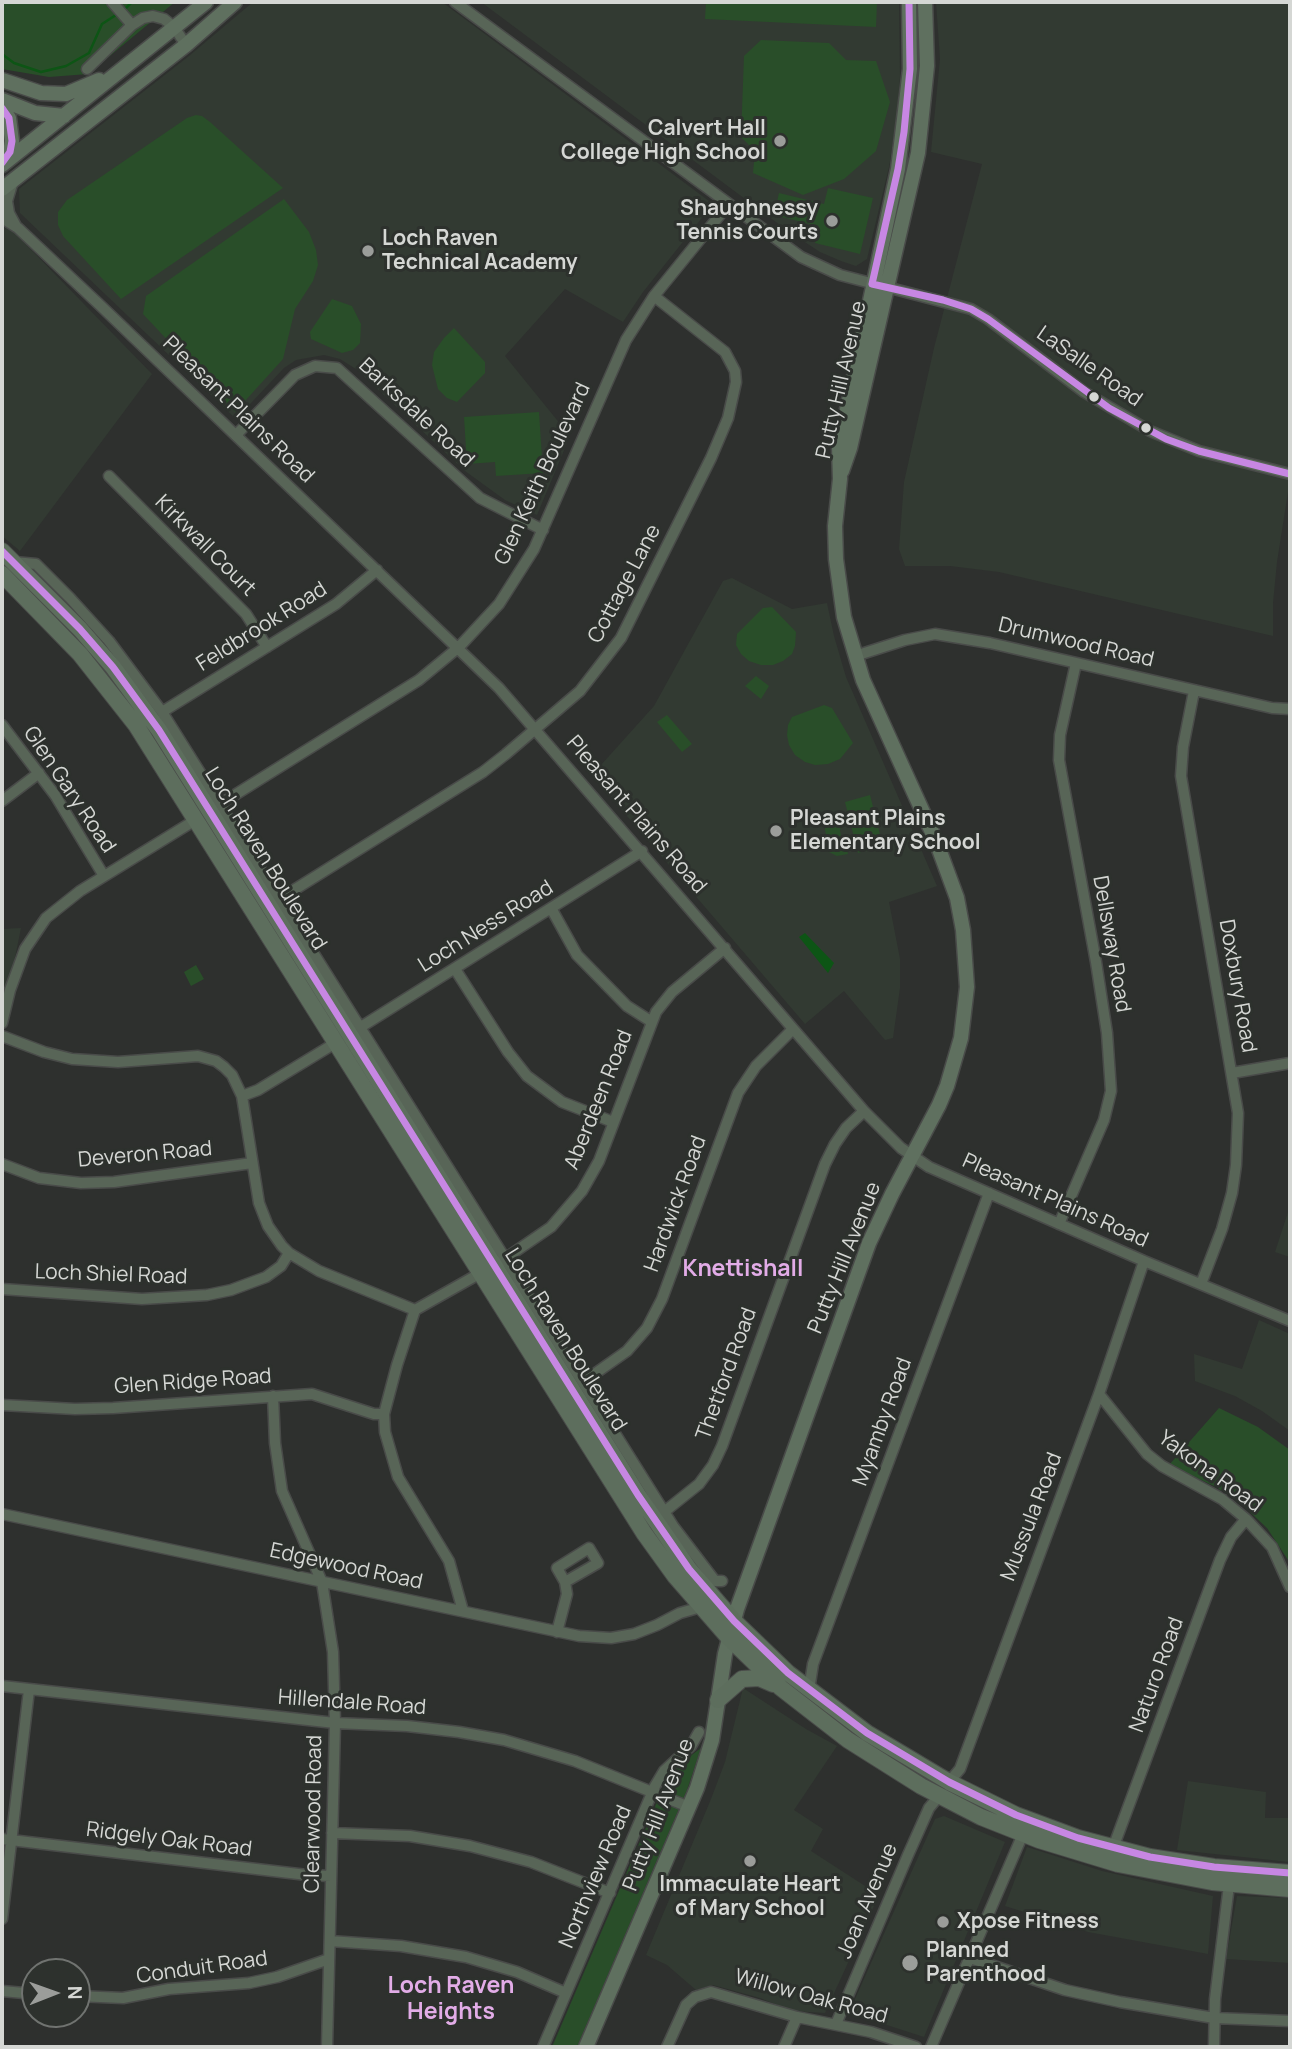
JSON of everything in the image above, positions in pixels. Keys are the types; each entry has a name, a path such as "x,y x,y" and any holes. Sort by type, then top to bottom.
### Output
{"main road":[{"name":"Loch Raven Boulevard","path":"6,562 64,611 113,667 159,730 493,1266 659,1515 689,1569 784,1681 809,1690 944,1789 1114,1848 1195,1865 1290,1873"},
{"name":"Loch Raven Boulevard","path":"493,1266 644,1533 696,1601 729,1638 784,1681 848,1740 944,1789 1023,1834 1118,1864 1229,1885 1290,1889"},
{"path":"718,1700 738,1681 747,1677 784,1681"}],"street":[{"path":"2,164 206,2"},
{"path":"7,184 186,45 235,2"},
{"name":"LaSalle Road","path":"455,2 801,257 840,275 962,306 980,314 1101,403 1166,439 1208,454 1290,474"},
{"name":"Putty Hill Avenue","path":"586,2047 689,1807 708,1755 734,1621 869,1243 944,1093 961,1038 967,987 963,930 957,898 943,857 868,691 855,656 842,607 837,574 835,526 840,479 850,449 904,132 910,69 909,2"},
{"name":"Putty Hill Avenue","path":"879,285 910,186 921,130 927,66 925,2"},
{"path":"118,8 132,25"},
{"path":"87,69 132,25 143,18 153,16 164,19 174,27 186,45"},
{"path":"2,80 41,93 66,94 95,83 119,65 133,62"},
{"path":"2,100 35,113 62,117 98,112"},
{"path":"2,108 9,118 12,141 10,152 2,164"},
{"name":"Pleasant Plains Road","path":"7,184 9,213 18,228"},
{"name":"Glen Keith Boulevard","path":"2,1023 17,968 34,933 63,903 410,686 459,647 506,594 529,557 612,368 637,321 728,205"},
{"name":"Pleasant Plains Road","path":"2,218 18,228 459,647 642,851 864,1111 912,1157 989,1194 1290,1321"},
{"name":"Cottage Lane","path":"281,898 483,772 580,691 621,638 711,458 733,399 736,382 735,371 725,352 654,296"},
{"name":"Barksdale Road","path":"236,435 295,374 315,366 337,368 480,498 543,530"},
{"name":"Kirkwall Court","path":"109,476 241,609 267,648"},
{"name":"Loch Raven Boulevard","path":"6,562 36,565 53,581 108,641 162,712 209,811 281,898 349,1035 493,1266 583,1382 659,1515 715,1581 722,1581"},
{"name":"Feldbrook Road","path":"162,712 337,604 377,570"},
{"name":"Drumwood Road","path":"855,656 934,634 989,643 1272,708 1290,709"},
{"name":"Dellsway Road","path":"1059,1224 1104,1120 1111,1090 1107,1033 1096,962 1059,760 1060,735 1076,663"},
{"name":"Doxbury Road","path":"1194,691 1183,747 1181,776 1238,1113 1232,1193 1201,1284"},
{"name":"Glen Gary Road","path":"2,725 69,816 104,876"},
{"path":"2,801 39,773"},
{"name":"Loch Ness Road","path":"242,1096 258,1090 349,1035 642,851"},
{"path":"551,908 577,955 627,1006 652,1021"},
{"name":"Aberdeen Road","path":"415,1310 546,1232 573,1203 595,1169 652,1021 673,992 725,947"},
{"path":"455,968 508,1052 527,1076 562,1102 613,1122"},
{"name":"Hardwick Road","path":"583,1382 626,1351 647,1328 662,1299 738,1093 756,1066 793,1029"},
{"path":"2,1036 62,1057 99,1062 188,1055 207,1058 225,1067 232,1075 242,1096 263,1214 276,1238 289,1253 318,1271 415,1310 384,1414 388,1449 398,1477 443,1547 455,1575 463,1611"},
{"path":"1232,1073 1290,1063"},
{"name":"Thetford Road","path":"659,1515 699,1484 718,1455 825,1164 846,1128 864,1111"},
{"name":"Deveron Road","path":"2,1164 39,1178 80,1183 114,1182 252,1163"},
{"name":"Myamby Road","path":"809,1690 813,1664 989,1194"},
{"name":"Loch Shiel Road","path":"2,1289 142,1299 207,1295 231,1290 266,1277 281,1266 289,1253"},
{"name":"Mussula Road","path":"944,1789 960,1769 1099,1394 1144,1261"},
{"name":"Glen Ridge Road","path":"2,1405 75,1409 312,1394 384,1414"},
{"name":"Yakona Road","path":"1099,1394 1147,1454 1162,1466 1222,1499 1246,1519 1272,1548 1290,1587"},
{"name":"Clearwood Road","path":"274,1396 275,1443 282,1491 322,1582 333,1652 335,1723 327,2047"},
{"name":"Edgewood Road","path":"2,1514 557,1632 598,1638 647,1630 680,1613 696,1601"},
{"name":"Naturo Road","path":"1114,1848 1220,1560 1231,1537 1246,1519"},
{"path":"557,1632 567,1594 565,1582"},
{"path":"784,1681 813,1664"},
{"name":"Hillendale Road","path":"2,1686 335,1723 436,1728 504,1740 575,1761 689,1807"},
{"path":"2,1919 7,1840 29,1690"},
{"name":"Northview Road","path":"543,2047 653,1792 664,1771 691,1746 699,1732"},
{"name":"Joan Avenue","path":"836,2024 929,1808 944,1789"},
{"path":"332,1833 410,1836 470,1846 531,1862 610,1893"},
{"path":"932,2047 1023,1834"},
{"name":"Ridgely Oak Road","path":"7,1840 331,1876"},
{"path":"1214,2047 1214,2018 1229,1885"},
{"path":"330,1941 401,1946 466,1957 517,1972 566,1993"},
{"path":"970,1958 1065,1990 1120,2002 1214,2018 1290,2021"},
{"name":"Conduit Road","path":"91,1997 123,1998 176,1988 267,1980 329,1959"},
{"path":"2,1991 21,1993"},
{"name":"Willow Oak Road","path":"667,2047 682,2012 695,1997 716,1993 916,2047"},
{"path":"784,2047 797,2017"}],"shaded area":[{"path":"2,2 175,2 88,74 49,77 2,69"},
{"name":"Loch Raven Technical Academy","path":"253,2 442,2 713,204 643,292 623,322 565,289 505,356 570,436 537,515 505,500 465,471 356,369 340,359 324,355 296,360 284,368 236,419 20,213 19,189 189,56"},
{"name":"Calvert Hall College High School","path":"481,2 899,2 900,77 897,116 889,167 867,259 856,266 841,261 820,252 788,231"},
{"path":"706,2 877,2 876,27 705,19"},
{"path":"936,2 1290,2 1290,479 1277,562 1273,636 999,572 950,566 905,566 899,549 904,482 934,348 982,164 931,152 940,59"},
{"path":"761,40 829,43 846,60 876,61 890,102 876,151 844,179 803,195 753,173 755,151 741,137 744,56"},
{"path":"196,115 210,122 283,188 121,299 63,236 58,225 58,212 67,200 187,118"},
{"name":"Shaughnessy Tennis Courts","path":"828,188 873,198 860,254 815,243 818,226 774,215 779,193 824,204"},
{"path":"284,199 309,232 318,265 313,281 295,309 283,359 235,412 143,314 146,296"},
{"path":"2,227 13,231 152,374 20,551 2,536"},
{"path":"332,299 352,306 361,324 360,343 353,350 342,353 311,339 310,332"},
{"path":"454,328 485,362 485,373 457,402 447,398 438,389 432,365 434,352"},
{"path":"539,412 543,473 496,476 495,462 467,464 464,417"},
{"name":"Pleasant Plains Elementary School","path":"732,578 792,609 827,603 846,677 937,886 889,902 900,959 900,988 893,1038 885,1040 844,991 805,1024 592,775 654,706 723,581"},
{"path":"772,607 796,632 795,646 792,654 783,661 773,665 761,665 749,661 741,654 736,645 737,634 763,608"},
{"path":"756,676 769,686 761,699 745,686"},
{"path":"824,705 832,708 853,743 840,759 815,765 795,755 789,745 788,725 792,717"},
{"path":"667,715 692,744 682,752 657,722"},
{"path":"870,795 883,846 858,853 845,802"},
{"path":"839,816 841,836 845,840 848,854 837,856 829,852 823,818"},
{"path":"21,928 7,997 2,1008 2,929"},
{"path":"805,933 834,963 828,973 799,937"},
{"path":"196,965 204,979 191,986 184,972"},
{"path":"1290,1206 1290,1257 1275,1252"},
{"path":"1259,1320 1290,1334 1290,1431 1235,1396 1195,1381 1194,1354 1242,1369"},
{"path":"1219,1408 1258,1427 1290,1450 1290,1563 1267,1528 1237,1500 1169,1465"},
{"path":"743,1688 837,1746 794,1810 823,1829 811,1851 879,1895 825,2013 792,2011 760,1998 713,1985 696,1990 667,1965 646,1955 725,1762"},
{"path":"701,1748 687,1790 577,2047 552,2047 666,1781 673,1769"},
{"path":"1188,1781 1266,1792 1265,1818 1290,1818 1290,1862 1177,1850"},
{"path":"944,1816 1005,1842 924,2037 856,2015 851,2008 935,1819"},
{"path":"1027,1847 1102,1871 1213,1896 1208,1954 1088,1932 1005,1906"},
{"path":"1237,1896 1290,1898 1290,1963 1226,1959"}],"waterway":[{"path":"125,9 132,2"},
{"path":"2,54 14,63 41,72 66,66 89,53 102,24 119,13"}],"transit line":[{"path":"909,2 910,69 904,132 872,284 971,309 1109,408 1166,439 1199,451 1290,474"},
{"path":"2,108 9,118 12,141 10,152 2,163"},
{"path":"2,551 80,629 113,667 159,730 638,1495 689,1569 734,1621 788,1673 867,1733 949,1782 1016,1815 1078,1838 1150,1857 1214,1867 1290,1873"}],"place":[{"name":"Calvert Hall College High School","path":"780,141"},
{"name":"Shaughnessy Tennis Courts","path":"832,221"},
{"name":"Loch Raven Technical Academy","path":"368,251"},
{"name":"Pleasant Plains Elementary School","path":"776,831"},
{"name":"Immaculate Heart of Mary School","path":"750,1861"},
{"name":"Xpose Fitness","path":"943,1922"},
{"name":"Planned Parenthood","path":"910,1963"}],"district":[{"name":"Knettishall","path":"743,1270"},
{"name":"Loch Raven Heights","path":"451,2000"}]}
